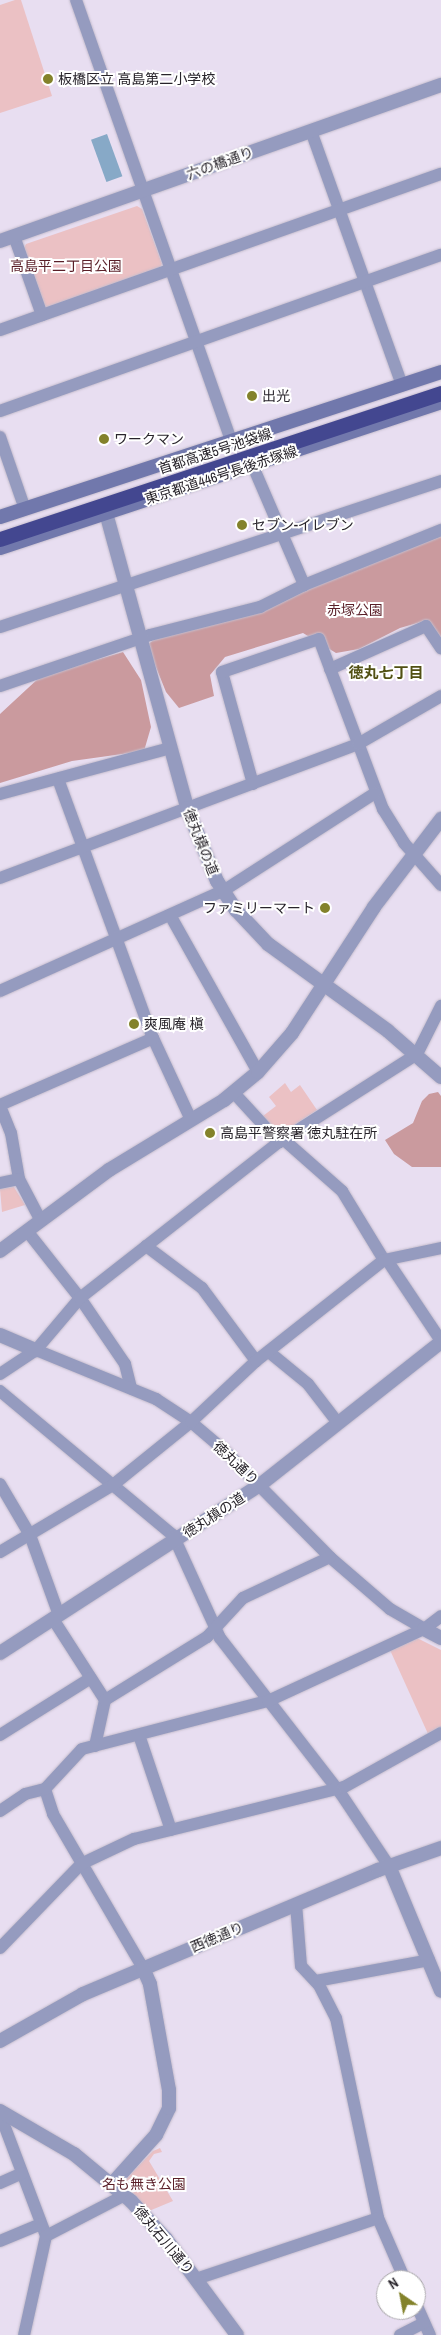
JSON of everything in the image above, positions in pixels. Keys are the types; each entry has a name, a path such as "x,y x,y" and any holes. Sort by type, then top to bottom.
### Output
{"highway":[{"name":"首都高速5号池袋線","path":"0,529 441,383"},
{"name":"首都高速5号池袋線","path":"0,539 441,393"}],"main road":[{"name":"東京都道446号長後赤塚線","path":"0,517 441,372"},
{"name":"東京都道446号長後赤塚線","path":"0,548 441,402"}],"street":[{"path":"76,0 231,441"},
{"name":"六の橋通り","path":"0,241 441,85"},
{"path":"311,131 402,385"},
{"path":"0,330 441,174"},
{"path":"14,236 42,315"},
{"path":"0,411 441,255"},
{"path":"0,438 25,509"},
{"path":"252,464 304,585"},
{"path":"0,627 441,481"},
{"name":"徳丸槙の道","path":"106,513 187,808 205,859 223,891 268,944 417,1054 441,1077"},
{"path":"0,686 141,639 248,611 304,585 441,530"},
{"path":"330,669 426,626 441,648"},
{"path":"252,784 222,672 319,639 375,793 391,825 412,854 441,885"},
{"path":"0,878 358,744 441,696"},
{"path":"0,794 170,748"},
{"path":"58,779 153,1038 191,1120"},
{"path":"0,991 223,891 375,793"},
{"path":"0,1251 109,1170 234,1093 258,1072 292,1033 412,854 441,819"},
{"path":"170,915 258,1072"},
{"path":"0,1374 36,1350 80,1298 281,1140 417,1054 441,1006"},
{"path":"41,1221 19,1179 11,1133 0,1106 153,1038"},
{"path":"234,1093 281,1140 342,1190 441,1342"},
{"path":"0,1183 19,1179"},
{"path":"27,1231 80,1298 125,1364 132,1388"},
{"path":"146,1246 202,1288 256,1361"},
{"path":"0,1552 113,1485 191,1422 256,1361 386,1260 441,1248"},
{"name":"徳丸通り","path":"0,1335 132,1388 191,1422 260,1486 330,1557 390,1608 441,1638"},
{"name":"徳丸槙の道","path":"0,1653 260,1486 441,1342"},
{"path":"269,1352 308,1384 338,1423"},
{"path":"0,1391 176,1540 215,1629 336,1789 389,1866 441,1991"},
{"path":"0,1484 30,1535 56,1617 105,1700 95,1746"},
{"path":"105,1700 215,1629 243,1598 330,1557"},
{"path":"0,1810 25,1794 45,1789 82,1749 268,1701 424,1629 441,1616"},
{"path":"0,1735 92,1678"},
{"path":"1,1946 81,1864 134,1839 336,1789 424,1745 441,1733"},
{"path":"139,1735 170,1830"},
{"path":"45,1789 53,1814 150,1984 169,2090 169,2108 156,2135 112,2184"},
{"name":"西徳通り","path":"0,2041 65,2003 142,1968 389,1866 441,1848"},
{"path":"296,1904 301,1966 316,1981 336,2018 378,2218 401,2270"},
{"path":"316,1981 429,1960"},
{"path":"0,2113 44,2230 24,2335"},
{"name":"徳丸石川通り","path":"0,2113 66,2149 125,2195 166,2239 237,2335"},
{"path":"0,2183 22,2173"},
{"path":"0,2241 44,2230 125,2195"},
{"path":"196,2279 378,2218"},
{"path":"423,2320 430,2335"},
{"path":"400,2335 424,2323"}],"green space":[{"path":"21,0 52,96 0,113 0,5"},
{"name":"高島平二丁目公園","path":"137,206 142,209 162,264 158,270 49,308 42,305 23,250 26,244"},
{"name":"赤塚公園","path":"441,535 441,642 428,620 400,628 359,649 336,653 303,633 225,657 210,675 214,696 179,708 166,692 147,645 169,628 217,622"},
{"path":"123,652 141,680 151,727 144,751 72,761 0,783 0,714 41,676"},
{"path":"285,1083 291,1092 300,1085 317,1110 283,1132 276,1131 263,1116 276,1106 269,1097"},
{"path":"438,1092 441,1096 441,1167 412,1167 394,1154 385,1140 413,1123 422,1101 429,1094"},
{"path":"14,1187 25,1205 2,1212 0,1189"},
{"path":"417,1638 441,1650 441,1727 429,1736 390,1650"},
{"name":"名も無き公園","path":"160,2148 162,2152 154,2154 149,2161 173,2201 149,2211 121,2184 153,2151"}],"water":[{"path":"107,134 122,176 106,182 91,140"}],"place":[{"name":"板橋区立 高島第二小学校","path":"48,79"},
{"name":"出光","path":"252,396"},
{"name":"ワークマン","path":"104,439"},
{"name":"セブン-イレブン","path":"242,525"},
{"name":"ファミリーマート","path":"325,908"},
{"name":"爽風庵 槇","path":"134,1024"},
{"name":"高島平警察署 徳丸駐在所","path":"210,1133"}],"district":[{"name":"徳丸七丁目","path":"386,673"}]}
